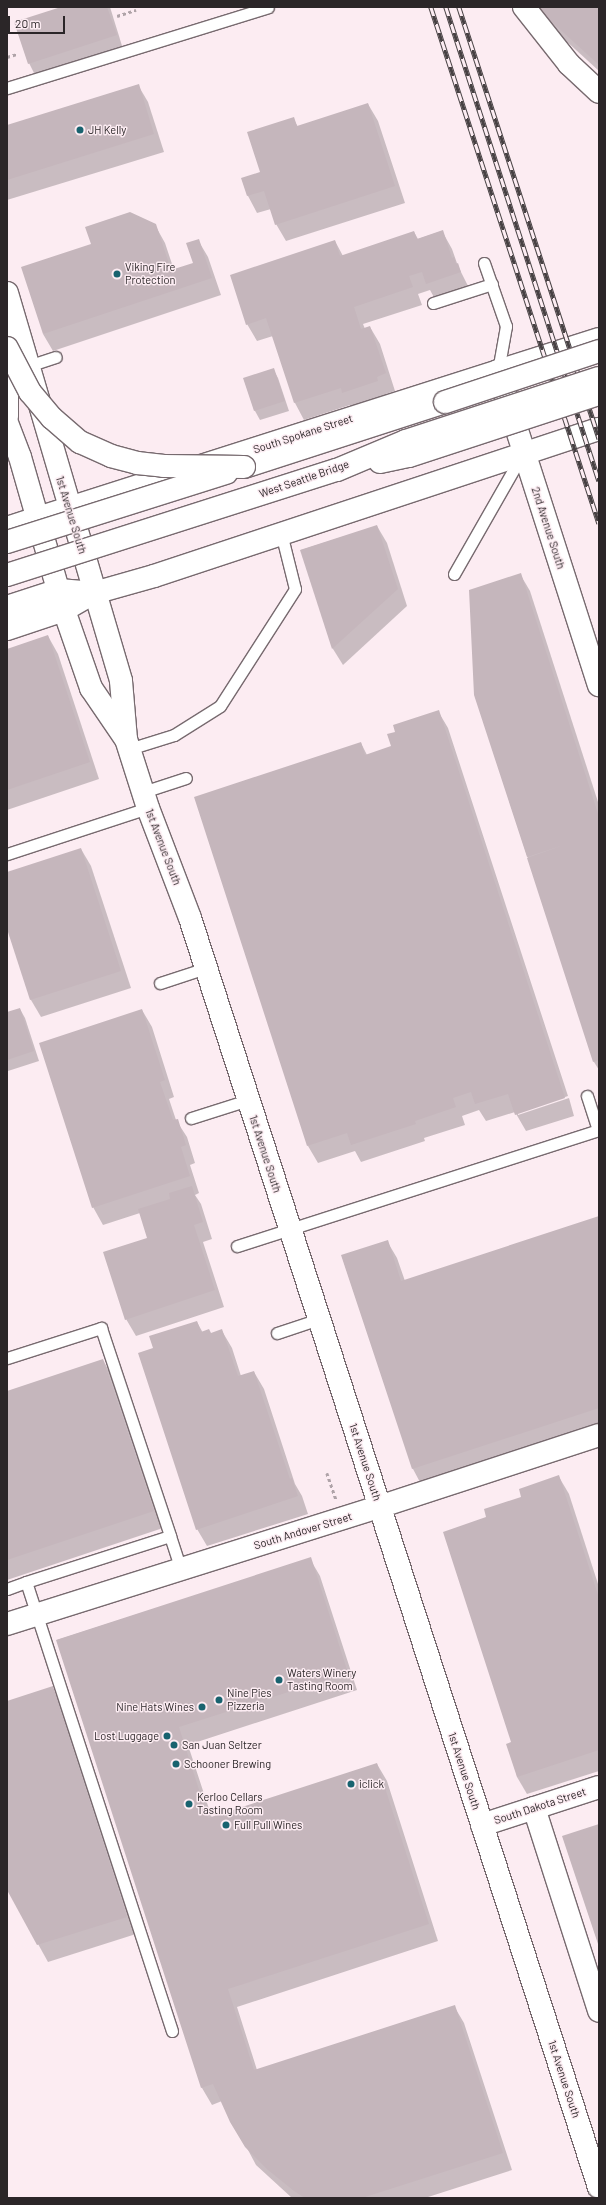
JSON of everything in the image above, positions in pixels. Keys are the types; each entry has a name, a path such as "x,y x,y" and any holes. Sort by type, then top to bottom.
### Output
{"main road":[{"path":"524,7 569,64 599,92"},
{"name":"1st Avenue South","path":"7,293 69,509 121,681 127,744 190,918 524,1959 599,2187"},
{"name":"South Spokane Street","path":"7,528 599,339"},
{"path":"7,348 30,392 52,418 80,442 111,456 137,463 164,466 244,467"},
{"path":"7,542 244,467 599,351"},
{"name":"2nd Avenue South","path":"498,371 599,685"},
{"name":"West Seattle Bridge","path":"7,575 337,470 406,441 599,378"},
{"path":"7,384 7,416"},
{"path":"337,470 409,456 599,394"},
{"name":"1st Avenue South","path":"7,423 20,457 61,600 91,688 127,744"},
{"path":"7,607 61,600 94,593 154,576 599,429"},
{"path":"7,629 61,600"},
{"name":"South Andover Street","path":"7,1624 379,1507 599,1435"},
{"name":"South Dakota Street","path":"482,1825 599,1787"},
{"path":"534,1808 599,2011"}],"lane":[{"path":"7,88 268,7"},
{"path":"484,263 506,326 498,371"},
{"path":"433,303 492,284"},
{"path":"28,366 56,357"},
{"path":"454,574 524,453"},
{"path":"127,744 174,735 220,706 295,589 281,533"},
{"path":"7,854 146,800 186,778"},
{"path":"160,982 206,968"},
{"path":"236,1246 599,1130 587,1096"},
{"path":"191,1118 248,1100"},
{"path":"277,1333 319,1319"},
{"path":"7,1358 101,1328 181,1569"},
{"path":"7,1589 170,1536"},
{"path":"26,1582 172,2031"}],"path":[{"path":"118,16 136,10"},
{"path":"7,57 17,54"},
{"path":"327,1473 336,1501"}],"building":[{"path":"61,7 107,7 117,35 28,64 14,22"},
{"path":"539,7 599,7 599,65 541,12"},
{"name":"JH Kelly","path":"139,84 154,134 7,180 7,125"},
{"path":"368,103 395,186 275,225 264,191 247,196 241,178 260,172 247,132 294,117 297,126"},
{"name":"Viking Fire Protection","path":"130,212 156,224 171,270 193,263 186,243 199,239 212,278 43,334 21,267 91,244 85,227"},
{"path":"443,230 452,258 454,257 456,264 458,263 461,272 426,284 422,272 409,276 413,287 354,307 361,329 370,326 386,373 377,377 378,381 342,393 341,388 294,403 266,318 246,325 230,275 335,240 340,256 414,231 417,239"},
{"path":"274,368 285,401 254,411 243,378"},
{"path":"377,525 398,589 332,649 300,550"},
{"path":"521,573 599,817 599,1060 593,1062 527,858 564,845 527,857 474,695 469,590"},
{"path":"48,635 90,762 7,790 7,649"},
{"path":"439,710 565,1098 515,1115 508,1094 475,1104 471,1092 453,1098 456,1107 415,1121 416,1124 351,1145 347,1133 307,1146 194,797 361,742 365,755 391,746 387,734 395,732 393,725"},
{"path":"81,848 121,971 30,1000 7,929 7,872"},
{"path":"20,1008 34,1051 7,1060 7,1012"},
{"path":"142,1009 165,1080 160,1082 173,1120 178,1119 186,1145 181,1147 190,1176 92,1208 39,1043"},
{"path":"192,1186 203,1222 194,1225 215,1290 125,1320 103,1252 147,1238 138,1209 170,1199 169,1193"},
{"path":"599,1216 599,1408 412,1469 341,1255 388,1240 401,1281"},
{"path":"197,1321 201,1332 209,1329 211,1333 222,1329 238,1376 254,1371 290,1479 292,1478 298,1496 196,1530 138,1353 153,1348 149,1336"},
{"path":"103,1359 154,1511 7,1560 7,1391"},
{"path":"559,1475 599,1598 599,1750 517,1777 506,1744 511,1742 443,1532 486,1517 484,1509 521,1497 519,1489"},
{"path":"311,1557 348,1673 179,1727 208,1818 377,1763 429,1924 228,1989 254,2070 455,2005 503,2153 362,2198 305,2198 294,2191 268,2170 245,2147 230,2122 213,2084 201,2088 56,1640"},
{"path":"53,1686 127,1917 37,1945 7,1890 7,1701"},
{"path":"599,1824 599,1947 562,1836"}],"railway":[{"path":"431,7 599,523"},
{"path":"446,7 599,481"},
{"path":"459,7 599,439"}],"place":[{"name":"JH Kelly","path":"80,130"},
{"name":"Viking Fire Protection","path":"117,274"},
{"name":"Waters Winery Tasting Room","path":"279,1680"},
{"name":"Nine Pies Pizzeria","path":"219,1700"},
{"name":"Nine Hats Wines","path":"202,1707"},
{"name":"Lost Luggage","path":"167,1736"},
{"name":"San Juan Seltzer","path":"174,1745"},
{"name":"Schooner Brewing","path":"176,1764"},
{"name":"iclick","path":"351,1784"},
{"name":"Kerloo Cellars Tasting Room","path":"189,1804"},
{"name":"Full Pull Wines","path":"226,1825"}]}
